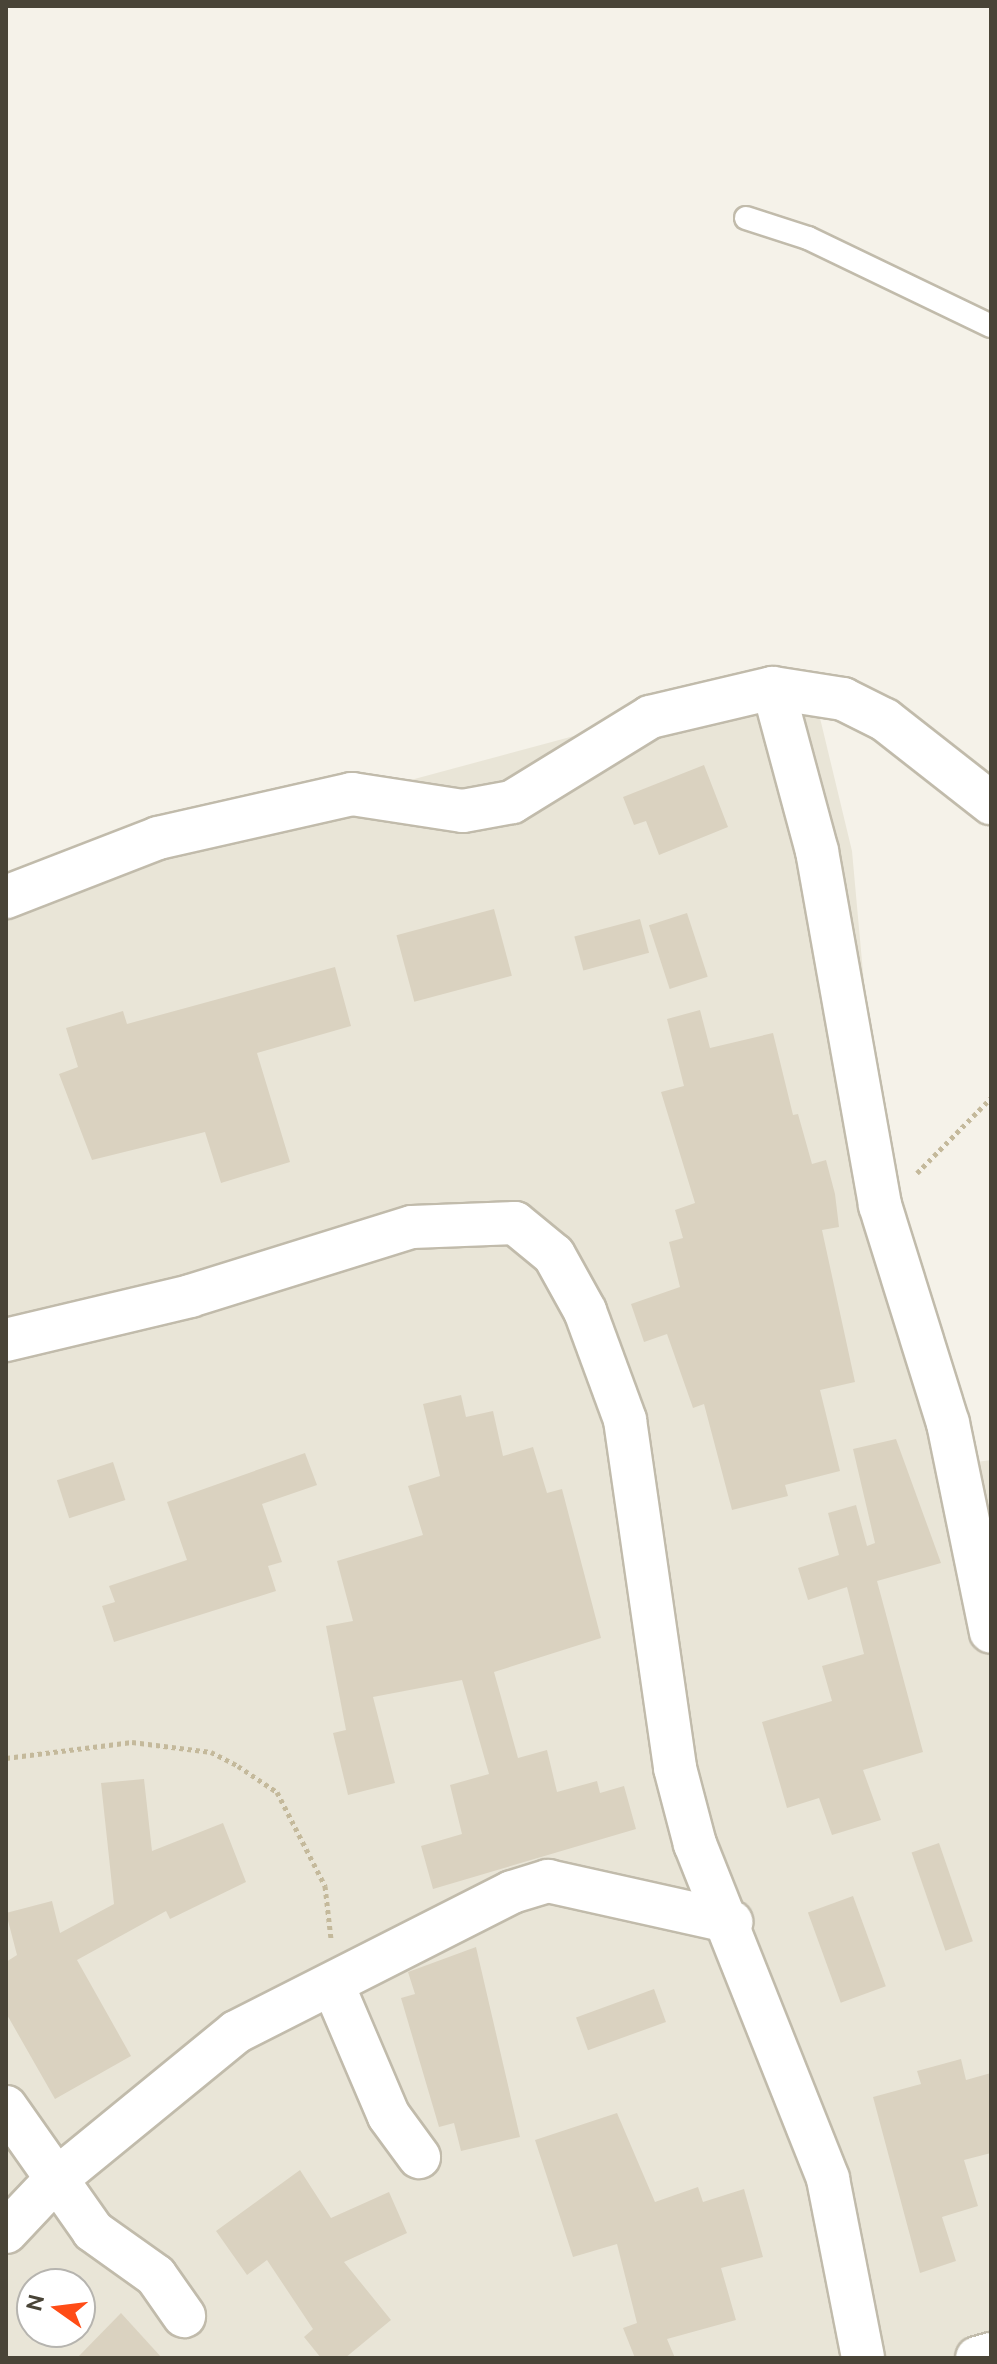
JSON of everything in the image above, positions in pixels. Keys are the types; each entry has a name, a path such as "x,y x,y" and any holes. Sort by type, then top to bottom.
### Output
{"street":[{"path":"773,688 817,851 880,1205 948,1423 991,1632"},
{"path":"6,897 158,838 352,794 463,811 512,802 650,717 773,688 843,699 885,720 991,803"},
{"path":"6,1340 190,1296 412,1227 515,1223 554,1255 567,1277 625,1420 675,1768 695,1844 731,1922 828,2179 863,2358"},
{"path":"6,2232 54,2181 236,2032 333,1985 374,1959 548,1881 731,1922"},
{"path":"333,1985 389,2116 419,2157"},
{"path":"6,2107 54,2181 93,2231 156,2276 184,2316"},
{"path":"977,2358 991,2354"}],"lane":[{"path":"746,218 808,238 991,326"}],"path":[{"path":"880,1205 991,1098"},
{"path":"6,1758 132,1742 211,1752 277,1792 325,1886 333,1985"}],"shaded area":[{"path":"813,689 852,851 883,1193 948,1466 991,1460 991,2358 6,2358 6,889 574,736"}],"building":[{"path":"704,765 728,827 659,855 646,821 634,825 623,797"},
{"path":"494,909 512,976 414,1002 396,935"},
{"path":"687,913 708,977 670,989 649,925"},
{"path":"640,919 649,953 583,970 574,937"},
{"path":"335,967 351,1026 257,1053 290,1162 221,1183 205,1132 92,1160 59,1074 78,1067 66,1028 123,1011 127,1024"},
{"path":"700,1010 710,1048 773,1033 793,1115 798,1114 812,1164 826,1160 839,1227 822,1230 855,1382 820,1390 840,1471 785,1485 788,1496 732,1510 704,1404 693,1408 667,1334 644,1342 631,1304 680,1287 669,1242 683,1238 675,1210 695,1203 661,1092 684,1086 667,1019"},
{"path":"461,1395 466,1417 493,1411 503,1456 533,1447 547,1493 562,1489 601,1638 494,1672 518,1758 547,1750 557,1792 597,1781 600,1793 624,1786 636,1829 433,1889 421,1846 462,1834 450,1785 489,1774 462,1680 373,1697 395,1783 348,1795 333,1733 346,1730 326,1626 353,1621 337,1561 423,1535 408,1486 440,1476 423,1404"},
{"path":"896,1439 941,1563 877,1581 923,1752 863,1770 881,1820 832,1835 819,1798 787,1808 762,1722 832,1701 822,1666 864,1654 847,1587 808,1600 798,1568 839,1555 828,1513 856,1505 867,1546 875,1543 853,1449"},
{"path":"305,1453 317,1485 262,1504 282,1562 268,1566 276,1591 114,1642 102,1606 115,1602 109,1586 187,1560 167,1502"},
{"path":"113,1462 125,1500 69,1518 57,1480"},
{"path":"144,1779 152,1851 223,1823 246,1882 170,1919 166,1911 77,1960 131,2056 55,2099 6,2013 6,1962 17,1955 6,1913 52,1901 60,1933 114,1904 101,1783"},
{"path":"939,1843 973,1941 945,1951 912,1852"},
{"path":"853,1896 886,1986 841,2003 808,1912"},
{"path":"476,1947 520,2137 461,2151 454,2123 439,2127 401,1998 415,1994 408,1972"},
{"path":"654,1989 666,2022 588,2050 576,2017"},
{"path":"961,2059 966,2080 991,2073 991,2153 964,2160 978,2206 942,2217 956,2261 920,2273 873,2097 921,2084 917,2071"},
{"path":"617,2113 655,2202 698,2187 703,2202 744,2189 763,2257 721,2268 736,2320 667,2339 675,2358 635,2358 623,2328 637,2323 617,2244 573,2257 535,2140"},
{"path":"300,2170 331,2218 389,2192 407,2233 344,2262 391,2320 345,2358 321,2358 304,2337 313,2329 267,2260 247,2275 216,2231"},
{"path":"121,2313 162,2358 77,2358 87,2348 96,2348 96,2339"}]}
